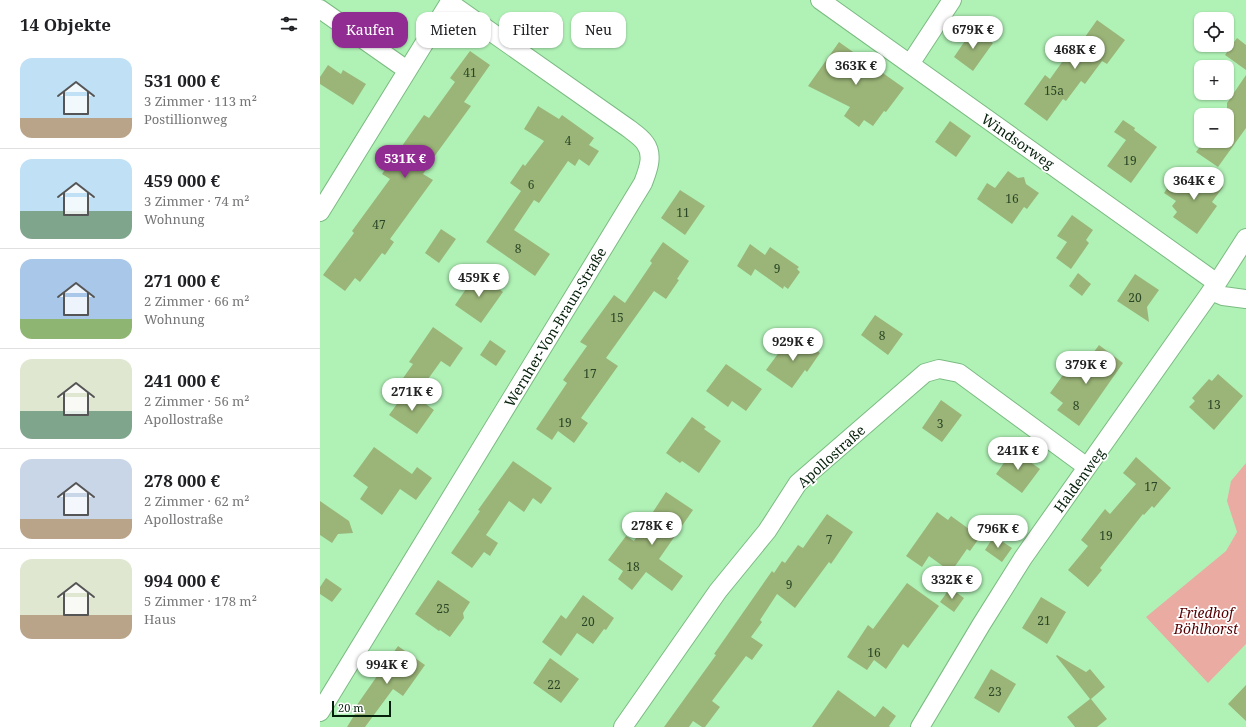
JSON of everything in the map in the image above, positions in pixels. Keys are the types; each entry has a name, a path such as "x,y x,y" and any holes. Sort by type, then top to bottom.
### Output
{"street":[{"name":"Windsorweg","path":"820,0 910,64 1214,287 1223,296 1246,299"},
{"path":"910,64 952,0"},
{"path":"320,212 450,1"},
{"name":"Wernher-Von-Braun-Straße","path":"320,712 643,183 649,166 650,152 645,142 628,128 450,1"},
{"path":"320,9 407,70"},
{"name":"Haldenweg","path":"920,727 1023,558 1214,287 1246,238"},
{"name":"Apollostraße","path":"623,727 718,591 767,531 798,483 926,373 939,369 959,373 1088,467"}],"green space":[{"name":"Friedhof Böhlhorst","path":"1246,463 1246,644 1208,683 1146,617 1226,551 1237,532 1227,501 1231,481"}],"building":[{"path":"1097,20 1125,40 1107,64 1102,61 1085,84 1081,81 1066,101 1063,99 1047,121 1024,104 1045,75 1050,79 1077,41 1080,44"},
{"path":"973,29 993,43 973,71 954,57"},
{"path":"1237,38 1246,45 1246,70 1225,55 1227,52 1234,52 1234,42"},
{"path":"839,42 904,88 886,112 884,111 873,126 864,120 859,127 844,116 850,107 808,86"},
{"path":"470,51 490,65 464,102 471,106 423,174 433,180 390,239 394,242 385,255 382,253 360,282 355,278 345,291 323,275 354,233 352,231 390,179 382,174 424,115 429,118 455,82 450,78"},
{"path":"328,65 341,74 343,70 366,84 353,105 320,84 320,77"},
{"path":"1246,75 1246,128 1234,145 1234,108 1227,108 1227,103 1229,100 1234,100 1234,93"},
{"path":"538,106 559,119 562,115 594,138 589,145 599,151 589,166 579,159 575,166 568,161 539,203 534,200 514,230 550,254 535,276 486,242 521,191 510,183 523,164 525,166 544,141 524,129"},
{"path":"1123,120 1157,147 1131,183 1107,166 1126,140 1114,132"},
{"path":"950,121 971,136 956,157 935,142"},
{"path":"1199,148 1232,148 1218,167 1196,152"},
{"path":"1008,171 1018,178 1024,177 1026,184 1039,193 1027,209 1024,207 1012,224 977,199 987,183 995,188"},
{"path":"1205,173 1223,187 1212,202 1217,206 1197,234 1173,217 1177,212 1172,206 1176,201 1164,193 1176,175 1194,187"},
{"path":"680,190 705,206 685,235 661,218"},
{"path":"1072,215 1093,230 1086,240 1089,243 1071,269 1056,258 1067,242 1057,236"},
{"path":"441,229 456,239 439,263 425,253"},
{"path":"663,242 689,261 677,279 679,280 666,299 654,291 606,358 618,366 581,418 588,423 574,443 558,431 552,440 536,429 567,383 563,380 587,346 580,342 614,295 625,303 652,263 650,261"},
{"path":"750,244 765,255 770,247 799,267 797,269 800,272 788,289 784,286 783,289 755,269 751,276 737,266"},
{"path":"477,273 503,292 481,323 455,305"},
{"path":"1078,273 1091,284 1082,296 1069,286"},
{"path":"1135,274 1159,290 1147,307 1149,322 1117,301"},
{"path":"875,315 903,334 888,355 861,335"},
{"path":"433,327 463,348 450,367 441,361 418,393 401,381 413,364 409,362"},
{"path":"795,335 820,353 807,372 805,370 792,388 766,370 780,351 782,353"},
{"path":"490,340 506,351 496,366 480,355"},
{"path":"1099,345 1123,363 1079,426 1057,410 1063,403 1050,393 1068,368 1077,375"},
{"path":"726,364 762,389 746,411 732,401 728,407 706,391"},
{"path":"1218,374 1243,396 1214,430 1189,407 1195,401 1192,398 1209,379 1212,381"},
{"path":"407,390 434,410 417,434 389,415"},
{"path":"941,400 962,415 942,442 922,428"},
{"path":"692,417 706,427 704,429 721,441 699,473 682,461 680,463 666,453"},
{"path":"374,447 412,474 417,467 432,478 416,500 400,489 382,515 360,499 368,487 353,476"},
{"path":"1013,450 1040,469 1022,493 996,474"},
{"path":"1136,457 1171,488 1154,508 1152,506 1144,515 1143,514 1100,568 1102,570 1088,587 1068,570 1088,546 1081,540 1105,509 1110,514 1136,484 1123,473"},
{"path":"513,461 552,488 541,504 533,498 524,512 509,501 486,535 498,543 490,556 484,552 472,568 451,553 480,511 478,510"},
{"path":"666,492 693,510 659,559 683,576 672,591 646,572 632,590 618,579 623,571 608,560 626,536 634,541"},
{"path":"320,501 349,521 353,533 338,534 332,543 320,535"},
{"path":"937,512 948,520 951,516 980,537 970,551 967,549 951,572 929,556 922,567 906,556"},
{"path":"827,514 853,532 831,564 829,562 795,608 777,594 760,620 762,622 751,637 763,645 752,660 746,656 712,701 720,707 705,727 702,727 693,721 689,727 664,727 716,655 714,654 772,571 774,573 782,561 785,563 798,545 803,548"},
{"path":"994,536 1012,548 1002,562 985,550"},
{"path":"326,578 342,589 332,602 320,594 320,587"},
{"path":"438,580 470,602 463,613 464,618 450,637 415,614"},
{"path":"907,583 939,606 908,648 903,644 886,669 874,660 867,670 847,657 868,625 873,629"},
{"path":"950,588 964,598 954,612 940,602"},
{"path":"583,595 614,618 606,630 604,629 593,644 577,633 561,656 542,642 561,615 566,619"},
{"path":"1041,597 1066,612 1047,644 1022,628"},
{"path":"398,646 425,665 403,696 393,689 365,727 347,727 355,714 352,712"},
{"path":"1057,655 1086,672 1090,669 1105,687 1091,699 1107,719 1097,727 1075,727 1067,717 1090,699 1056,656"},
{"path":"550,658 579,679 561,703 533,683"},
{"path":"991,669 1016,684 999,713 974,698"},
{"path":"1246,685 1246,721 1228,704"},
{"path":"838,690 875,717 883,706 896,716 889,726 890,727 812,727"}]}
